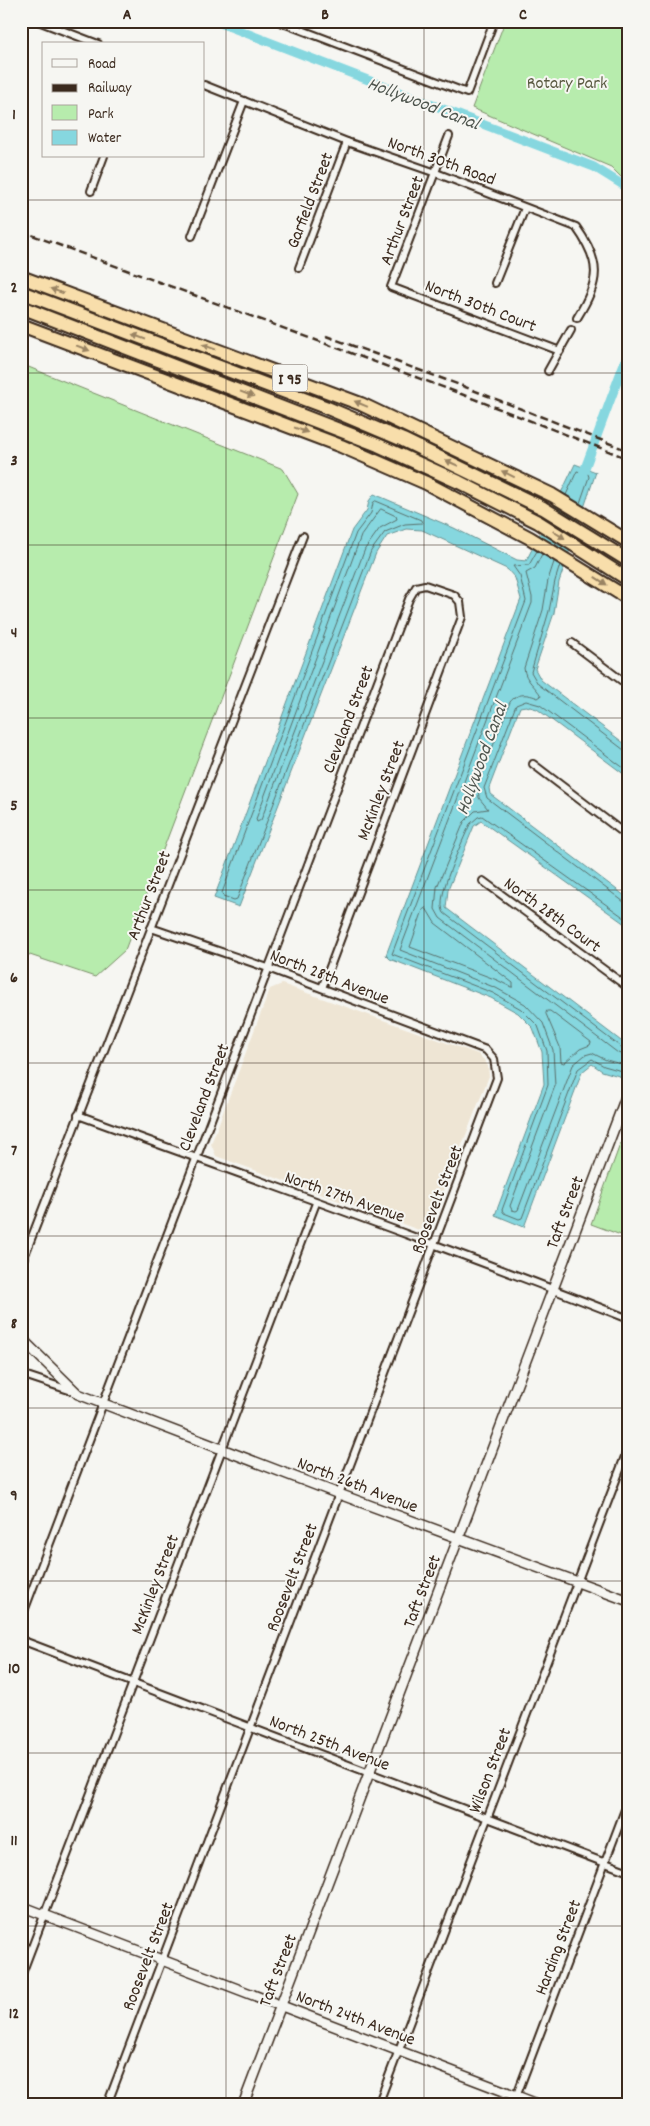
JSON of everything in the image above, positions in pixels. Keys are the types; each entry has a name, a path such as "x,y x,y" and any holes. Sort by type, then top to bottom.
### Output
{"highway":[{"name":"I 95","path":"21,277 361,404 552,495 629,542"},
{"path":"21,292 334,411 411,444 543,508 629,561"},
{"path":"21,307 378,445 459,482 538,522 629,580"},
{"path":"21,325 342,446 426,483 530,538 629,599"}],"street":[{"path":"38,21 93,42"},
{"path":"278,21 467,93 494,21"},
{"name":"North 30th Road","path":"205,85 347,142 436,173 576,228 589,246 596,267 589,298 578,318"},
{"path":"192,236 244,101"},
{"name":"Arthur Street","path":"391,287 449,136"},
{"name":"Garfield Street","path":"298,268 347,142"},
{"path":"91,191 103,158"},
{"path":"495,283 525,208"},
{"name":"North 30th Court","path":"391,287 560,351"},
{"path":"548,371 571,330"},
{"name":"Arthur Street","path":"21,1265 303,536"},
{"name":"Cleveland Street","path":"21,1619 409,599 416,587 425,585 454,595 460,602"},
{"name":"McKinley Street","path":"322,988 462,617 460,602"},
{"path":"572,643 629,686"},
{"path":"533,764 629,837"},
{"name":"North 28th Court","path":"483,881 629,988"},
{"name":"North 28th Avenue","path":"151,928 268,968 486,1050 494,1059"},
{"name":"Roosevelt Street","path":"106,2105 497,1078 494,1059"},
{"name":"Taft Street","path":"243,2105 629,1089"},
{"name":"North 27th Avenue","path":"78,1115 316,1203 435,1244 629,1319"},
{"name":"McKinley Street","path":"21,1976 316,1203"},
{"name":"North 26th Avenue","path":"21,1338 78,1394"},
{"name":"North 26th Avenue","path":"21,1374 104,1402 338,1494 629,1601"},
{"name":"Wilson Street","path":"378,2105 629,1446"},
{"name":"North 25th Avenue","path":"21,1640 629,1872"},
{"name":"Harding Street","path":"515,2100 629,1799"},
{"name":"North 24th Avenue","path":"21,1906 399,2050 515,2100 540,2105"}],"shaded area":[{"path":"282,984 478,1054 488,1066 489,1076 431,1224 419,1230 216,1156 211,1144 270,989"}],"green space":[{"name":"Rotary Park","path":"505,21 629,21 629,185 611,167 472,108"},
{"path":"21,364 283,469 298,494 125,950 95,977 21,952"},
{"path":"626,1128 629,1130 629,1238 591,1224"}],"water":[{"path":"575,464 596,472 559,582 554,613 535,669 541,680 629,747 629,778 537,709 526,706 520,707 489,788 490,794 629,899 629,927 481,821 474,826 448,890 446,908 629,1047 629,1079 602,1071 592,1064 582,1072 524,1227 495,1215 544,1084 542,1052 533,1028 518,1013 491,998 390,959 386,955 521,599 515,578 507,569 422,530 406,529 387,536 376,553 239,907 214,898 352,530 367,510 369,501 374,494 454,528 517,560 526,561"}],"waterway":[{"name":"Hollywood Canal","path":"215,21 594,167 623,185 629,192"},
{"name":"Hollywood Canal","path":"581,479 629,350"}],"railway":[{"path":"21,231 456,392 629,459"},
{"path":"326,336 460,385 629,451"}]}
